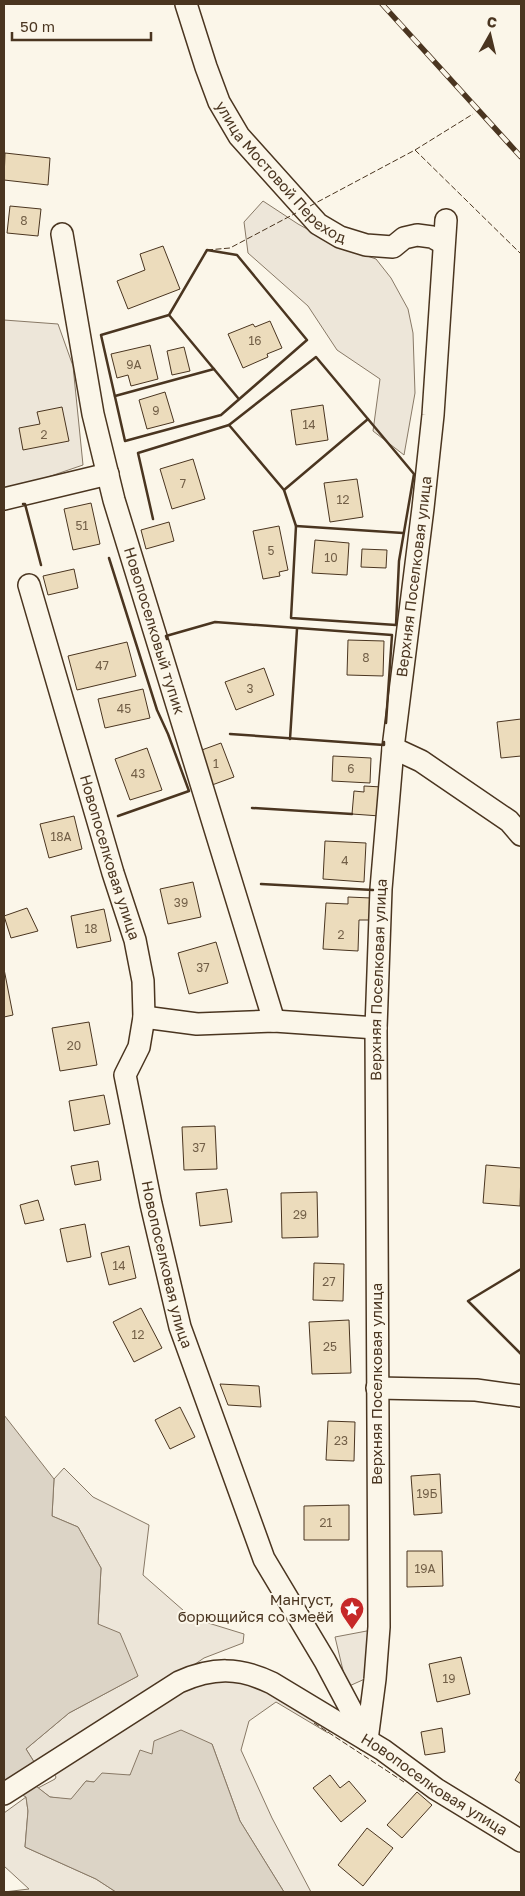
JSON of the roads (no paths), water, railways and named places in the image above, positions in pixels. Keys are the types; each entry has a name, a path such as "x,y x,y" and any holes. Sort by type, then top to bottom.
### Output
{"street":[{"name":"улица Мостовой Переход","path":"186,4 219,102 239,136 318,224 340,237 366,245 393,247 404,238 417,235 432,237 443,243"},
{"name":"Верхняя Поселковая улица","path":"367,1740 376,1679 379,1627 376,1028 381,888 393,748 424,508 446,220"},
{"name":"Новопоселковый тупик","path":"62,234 93,414 114,500 274,1021"},
{"path":"4,499 108,474"},
{"name":"Новопоселковая улица","path":"29,585 113,873 135,940 143,981 144,1017 139,1047 125,1075 150,1204 180,1327 264,1559 325,1661 367,1740 436,1789 521,1841"},
{"path":"393,748 421,761 509,821 521,834"},
{"path":"144,1017 197,1024 274,1021 376,1028"},
{"path":"377,1388 476,1390 521,1396"},
{"path":"4,1794 49,1767 179,1682 204,1672 237,1670 261,1678 367,1740"}],"railway":[{"path":"382,4 521,157"}],"place":[{"name":"Мангуст, борющийся со змеёй","path":"352,1630"}]}
